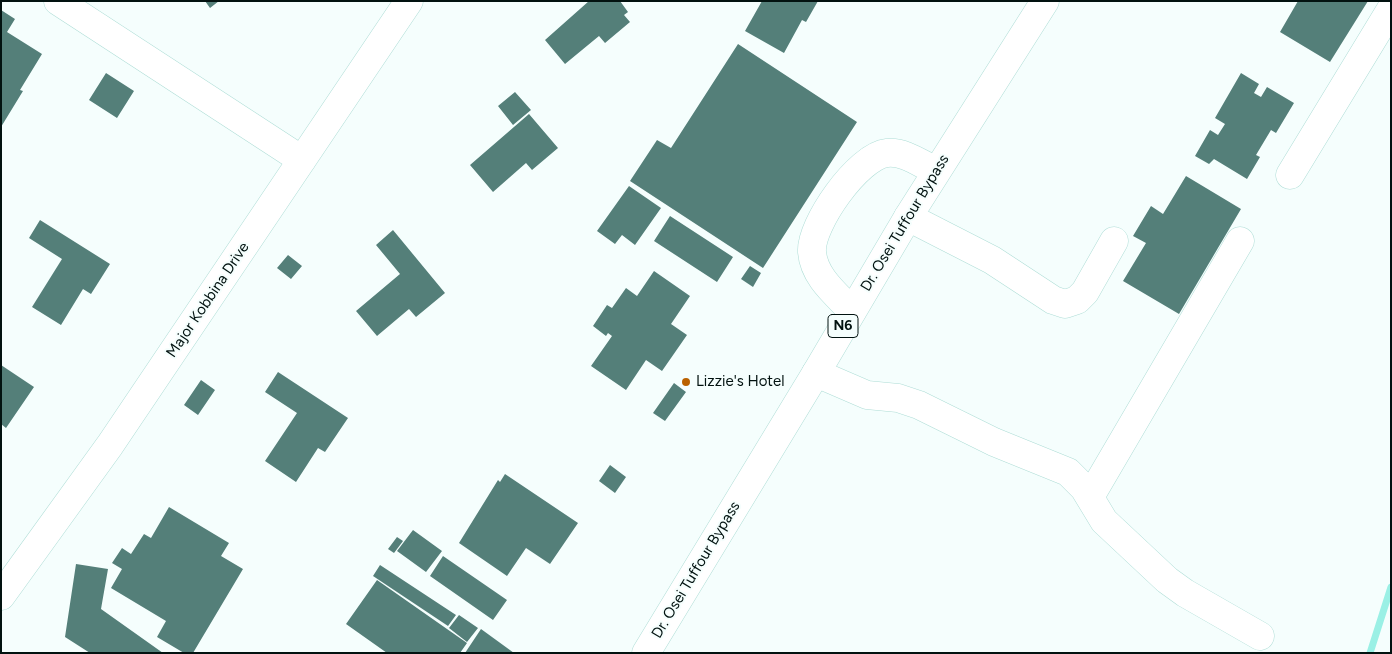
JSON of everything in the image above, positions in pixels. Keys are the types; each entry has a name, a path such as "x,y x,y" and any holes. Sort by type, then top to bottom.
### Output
{"main road":[{"path":"58,1 302,160"},
{"name":"Major Kobbina Drive","path":"1,596 110,445 409,1"},
{"name":"Dr. Osei Tuffour Bypass","path":"646,653 936,171 1045,1"},
{"path":"1290,174 1391,9"},
{"path":"852,311 826,285 817,271 812,252 816,233 837,196 861,166 876,156 887,153 902,154 936,171"},
{"path":"908,217 992,260 1053,300 1065,304 1077,300 1085,292 1114,241"},
{"path":"1090,497 1240,241"},
{"path":"816,373 867,395 898,398 919,405 994,442 1040,459 1068,472 1077,479 1104,521 1167,580 1185,593 1260,636"}],"building":[{"path":"205,1 219,1 210,8"},
{"path":"589,1 620,1 628,12 624,15 630,22 605,43 599,36 565,64 545,40"},
{"path":"762,1 818,1 806,22 802,20 784,53 745,31"},
{"path":"1298,1 1368,1 1330,62 1280,32"},
{"path":"1,10 15,19 7,32 42,54 20,90 23,91 1,127"},
{"path":"738,44 857,122 763,268 630,181 657,140 671,148"},
{"path":"106,73 134,91 117,118 89,100"},
{"path":"1241,73 1259,84 1254,93 1261,97 1267,87 1294,103 1276,133 1271,130 1256,155 1260,157 1247,179 1214,159 1209,164 1195,156 1210,130 1218,135 1225,124 1215,118"},
{"path":"515,92 531,110 513,125 498,106"},
{"path":"529,114 558,148 532,170 526,163 493,192 470,165"},
{"path":"1186,176 1241,209 1179,314 1123,281 1146,243 1133,236 1151,206 1163,214"},
{"path":"629,186 661,208 635,245 622,235 615,244 597,231"},
{"path":"670,216 733,257 717,282 654,241"},
{"path":"40,220 110,264 91,294 83,289 61,325 32,307 62,259 29,238"},
{"path":"393,230 445,293 416,317 409,309 377,336 356,311 400,274 376,245"},
{"path":"288,255 302,266 291,279 277,268"},
{"path":"750,266 761,273 753,287 741,279"},
{"path":"654,271 690,296 671,324 687,335 662,371 646,360 626,390 591,366 612,336 608,333 606,336 593,326 607,305 612,308 626,288 637,296"},
{"path":"1,365 34,387 6,428 1,424"},
{"path":"278,372 348,418 325,452 318,448 296,482 265,461 297,413 265,392"},
{"path":"201,380 215,390 198,415 184,405"},
{"path":"674,383 686,392 665,421 653,413"},
{"path":"610,465 626,477 615,493 599,481"},
{"path":"505,474 578,523 550,564 526,548 507,576 459,543 498,480 500,482"},
{"path":"169,507 229,543 221,556 243,569 193,653 184,653 157,637 166,621 111,588 122,569 112,563 122,548 131,554 144,534 151,538"},
{"path":"413,530 442,551 426,572 397,551"},
{"path":"397,537 403,541 394,553 388,549"},
{"path":"443,556 507,600 493,620 430,576"},
{"path":"76,564 108,569 101,609 163,653 90,653 65,637"},
{"path":"380,565 456,615 448,626 373,576"},
{"path":"377,580 467,643 460,653 387,653 346,624"},
{"path":"459,615 478,628 467,642 449,628"},
{"path":"481,629 514,653 465,653"}],"waterway":[{"path":"1370,653 1391,587"}],"place":[{"name":"Lizzie's Hotel","path":"686,382"}]}
